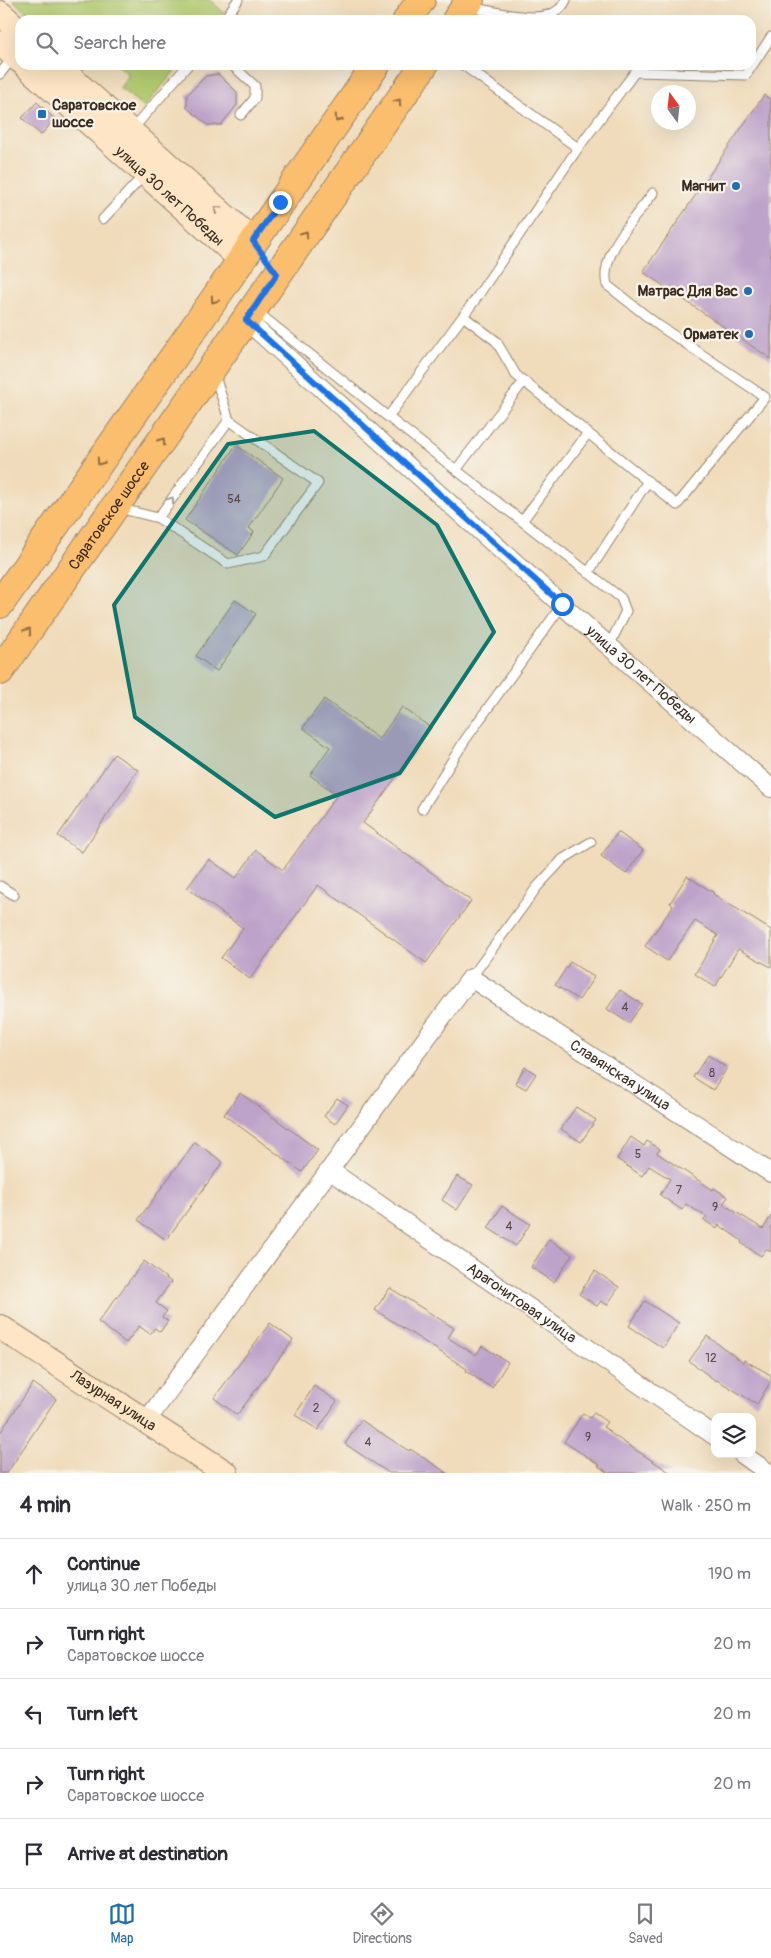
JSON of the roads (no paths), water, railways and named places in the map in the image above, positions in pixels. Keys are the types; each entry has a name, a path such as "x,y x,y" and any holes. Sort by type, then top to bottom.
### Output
{"main road":[{"path":"410,15 421,0"},
{"path":"0,13 15,26"},
{"name":"улица 30 лет Победы","path":"30,70 145,174 247,251"},
{"path":"63,70 130,131 247,251 277,274"},
{"path":"0,604 373,70"},
{"name":"Саратовское шоссе","path":"0,671 420,70"},
{"name":"Лазурная улица","path":"0,1327 147,1420 226,1473"}],"street":[{"name":"улица 30 лет Победы","path":"250,315 562,604 771,788"},
{"path":"147,1420 471,978"},
{"name":"Славянская улица","path":"471,978 771,1173"},
{"name":"Арагонитовая улица","path":"329,1170 711,1433"},
{"path":"748,1458 769,1473"}],"lane":[{"path":"228,15 238,0"},
{"path":"551,15 563,7 566,0"},
{"path":"463,9 483,8 521,15"},
{"path":"756,60 771,37"},
{"path":"0,74 15,56"},
{"path":"130,131 184,70"},
{"path":"237,70 254,86 255,98 241,116"},
{"path":"470,70 578,148"},
{"path":"388,417 463,316 578,148 635,72 746,75 749,70"},
{"path":"104,219 145,174"},
{"path":"463,316 496,341 516,375 678,505 768,394 658,325 607,285 606,272 610,252 653,193"},
{"path":"250,315 388,417 621,598 626,612 609,646"},
{"path":"116,507 158,518 228,564 264,556 318,483 229,420 213,369"},
{"path":"456,470 524,381"},
{"path":"158,518 229,420"},
{"path":"522,521 588,433"},
{"path":"588,573 648,481"},
{"path":"422,809 465,740 562,604"},
{"path":"471,978 536,887 563,859 591,842"},
{"path":"0,886 14,895"}],"place":[{"name":"Саратовское шоссе","path":"42,114"},
{"name":"Магнит","path":"736,186"},
{"name":"Матрас Для Вас","path":"748,291"},
{"name":"Орматек","path":"749,334"}]}
